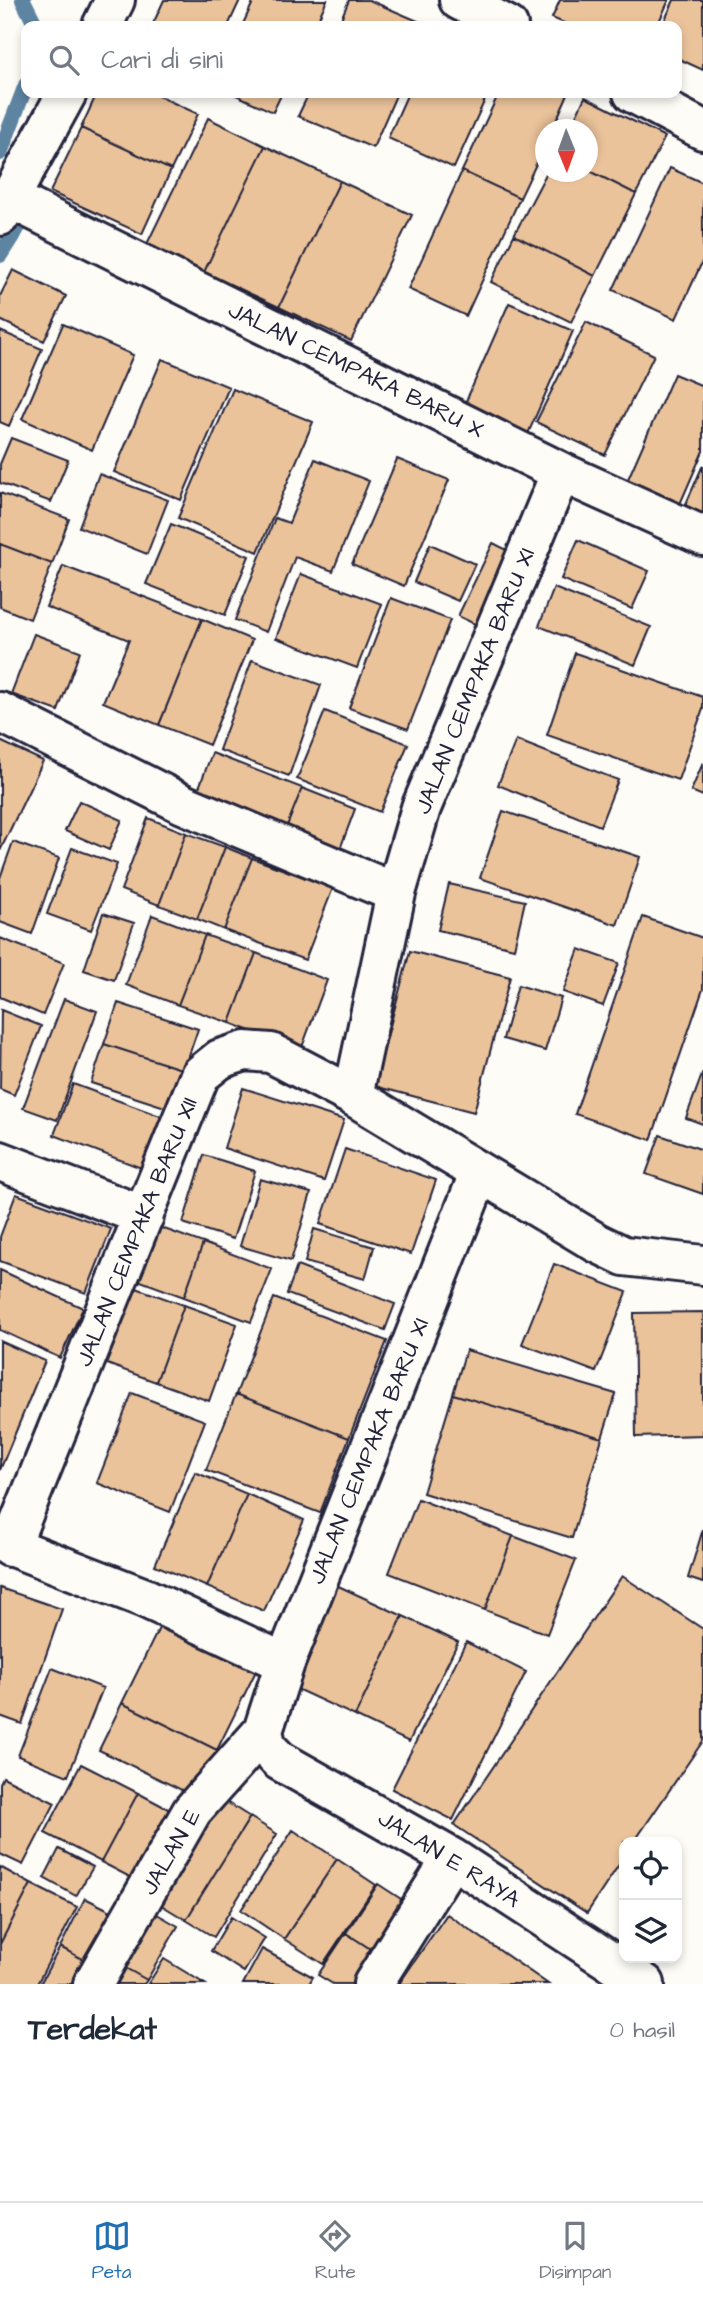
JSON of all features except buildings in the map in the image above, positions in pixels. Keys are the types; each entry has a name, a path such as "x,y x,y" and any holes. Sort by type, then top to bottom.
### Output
{"street":[{"path":"104,21 115,0"},
{"path":"459,0 499,21"},
{"path":"5,207 64,98"},
{"path":"642,98 703,130"},
{"name":"JALAN CEMPAKA BARU X","path":"5,207 703,536"},
{"name":"JALAN CEMPAKA BARU XI","path":"353,1096 396,893 421,808 561,471"},
{"path":"0,712 183,804 396,893"},
{"name":"JALAN CEMPAKA BARU XII","path":"5,1545 144,1216 200,1075 220,1059 245,1051 271,1053 353,1096"},
{"path":"353,1096 479,1174 624,1255 703,1265"},
{"path":"0,1161 144,1216"},
{"name":"JALAN CEMPAKA BARU XI","path":"263,1731 285,1663 479,1174"},
{"path":"5,1545 145,1598 285,1663"},
{"name":"JALAN E RAYA","path":"263,1731 267,1748 280,1761 452,1858 645,1984"},
{"name":"JALAN E","path":"93,1984 192,1811 263,1731"},
{"path":"373,1984 452,1858"}],"waterway":[{"path":"23,0 34,21"},
{"path":"0,153 21,98"},
{"path":"0,255 20,224 2,215"}]}
